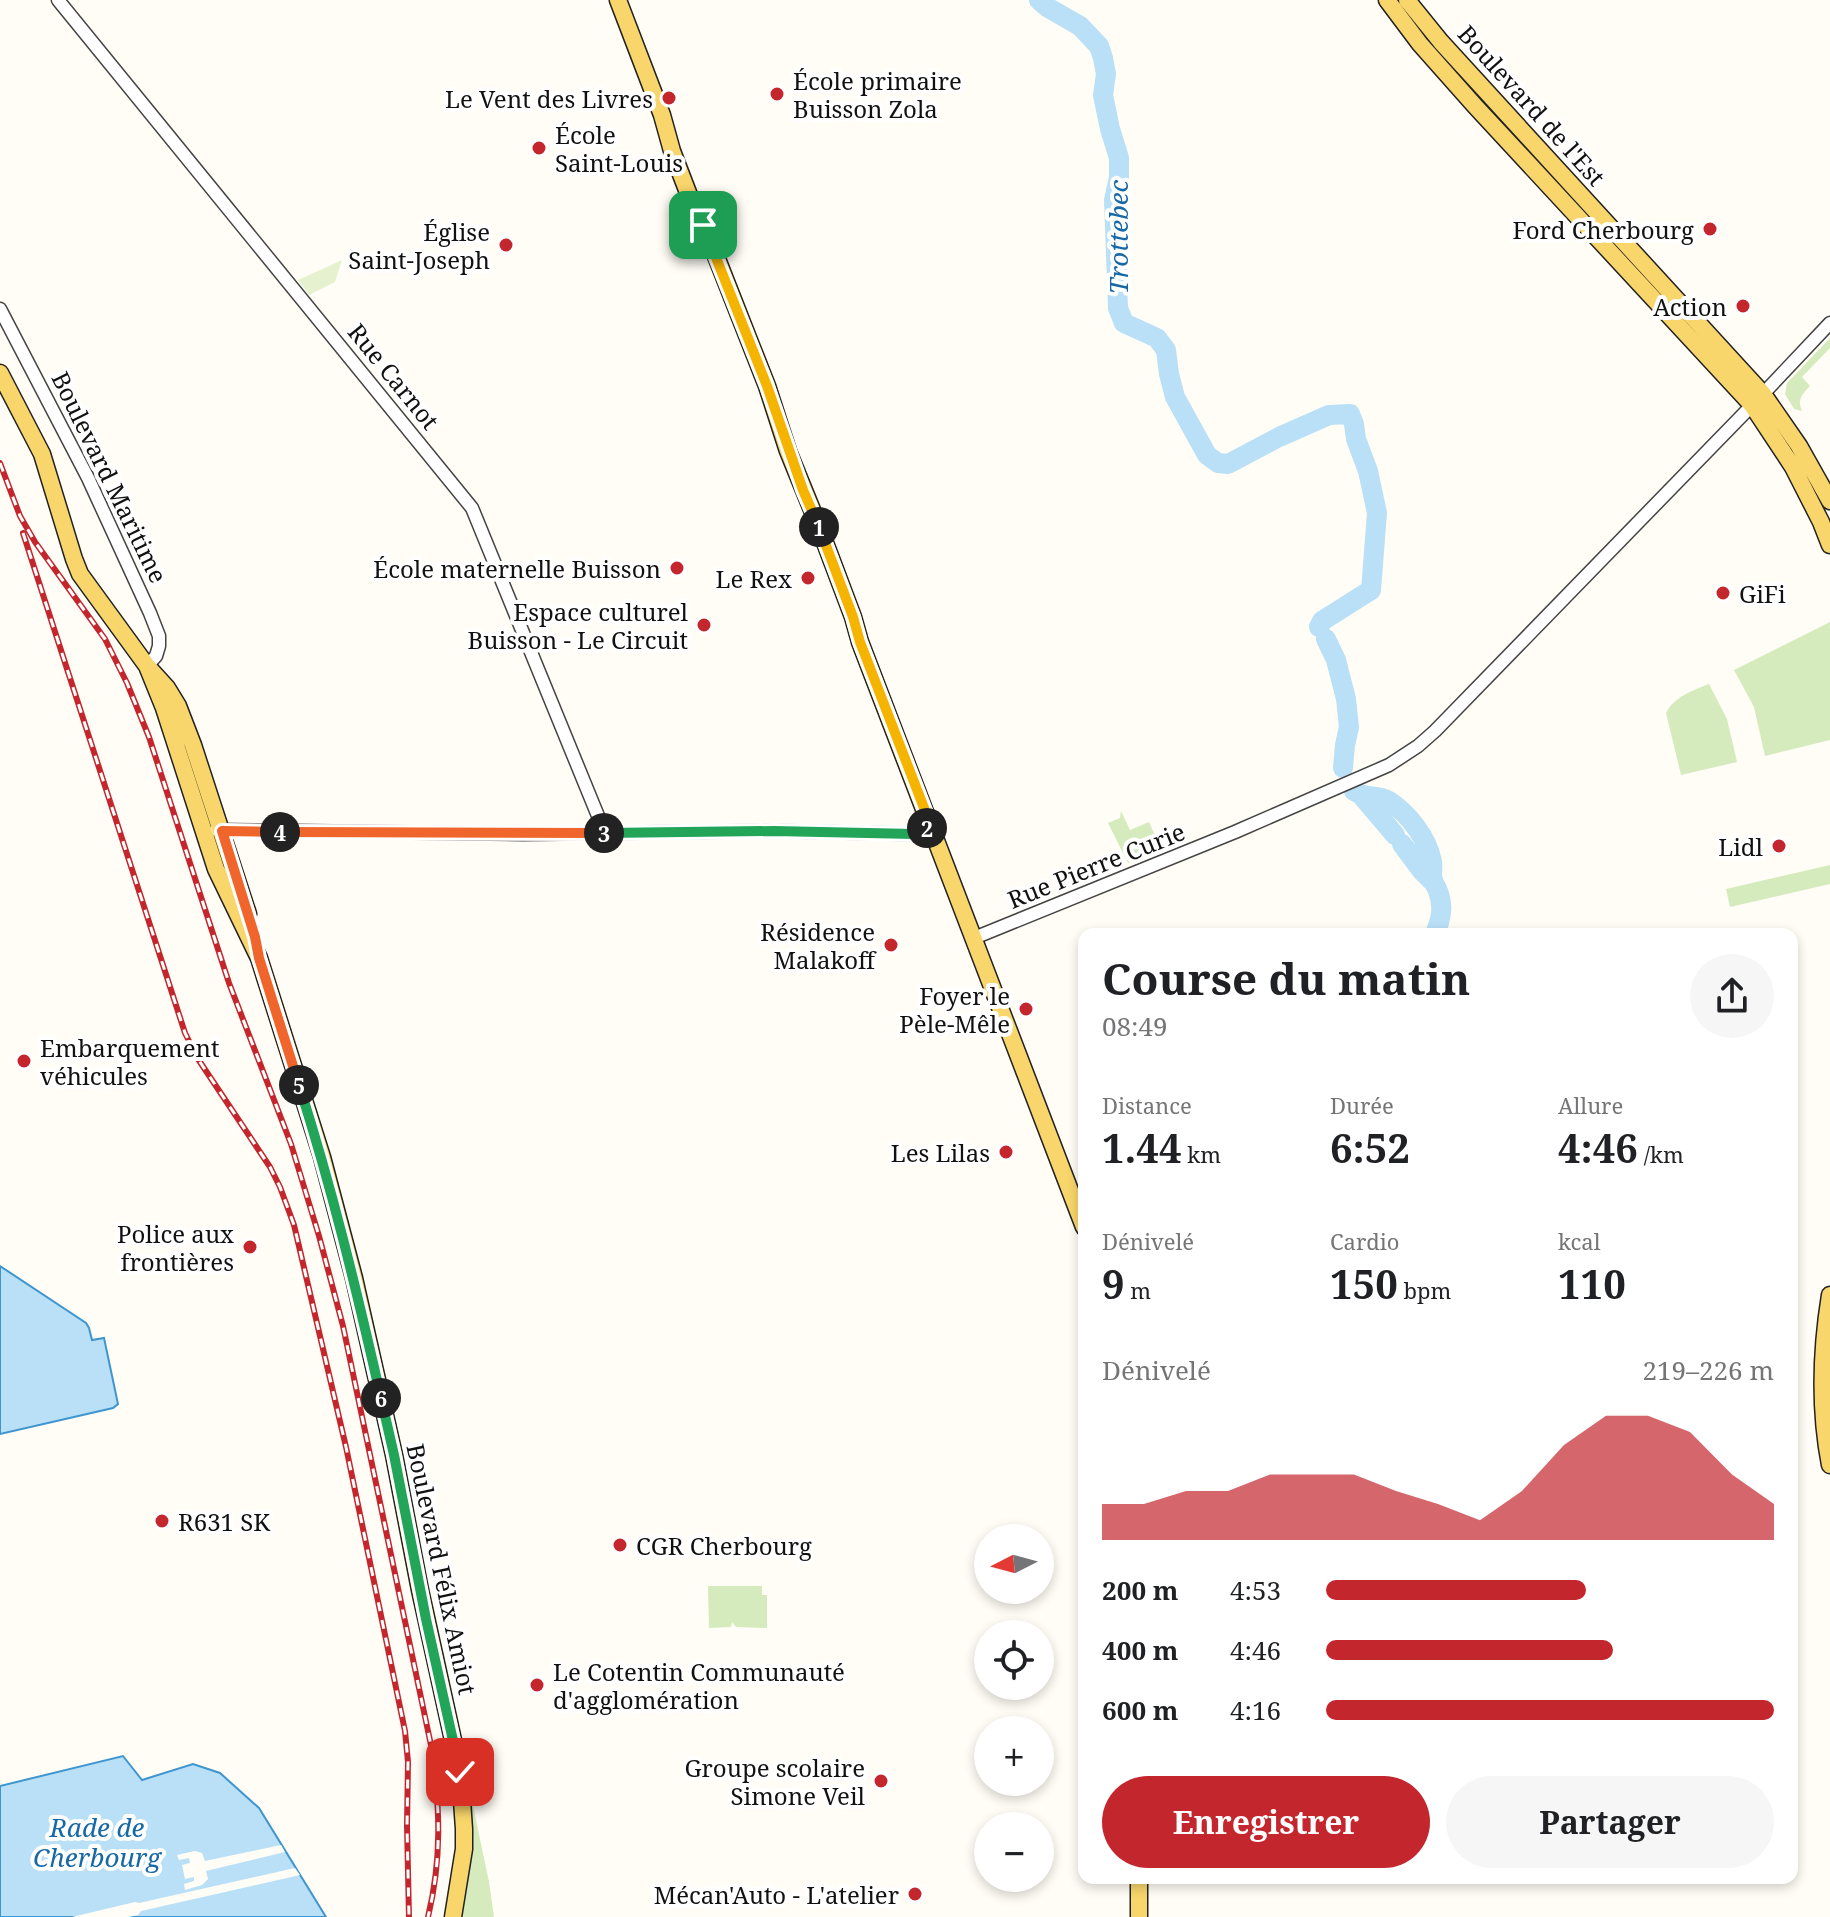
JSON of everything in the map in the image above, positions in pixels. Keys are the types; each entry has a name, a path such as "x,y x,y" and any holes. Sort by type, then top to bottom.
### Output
{"main road":[{"path":"618,0 662,115 672,151 767,386 788,451 1078,1211"},
{"name":"Boulevard de l'Est","path":"1387,0 1420,44 1613,257 1680,327 1694,334 1741,387 1757,400"},
{"name":"Boulevard de l'Est","path":"1407,0 1441,42 1625,241 1757,400"},
{"path":"0,373 42,454 77,567 147,666 167,688 185,722 222,831"},
{"path":"1757,400 1807,459 1830,501"},
{"path":"1757,400 1830,545"},
{"path":"147,666 199,816"},
{"name":"Boulevard Félix Amiot","path":"199,816 216,869 259,958"},
{"name":"Boulevard Félix Amiot","path":"222,831 322,1157 352,1270 394,1455 460,1772 464,1849 453,1917"},
{"path":"1830,1295 1822,1375 1830,1465"},
{"path":"1139,1884 1139,1917"}],"street":[{"name":"Rue Carnot","path":"58,0 472,508 605,833"},
{"name":"Boulevard Maritime","path":"0,309 88,478 150,613 159,636 159,646 156,656 147,666"},
{"name":"Rue Pierre Curie","path":"974,938 1235,832 1389,765 1418,746 1830,323"},
{"path":"199,816 209,827 222,831 914,834 931,826"}],"green space":[{"path":"342,260 335,282 309,295 298,280"},
{"path":"1830,338 1830,348 1802,377 1810,386 1801,397 1802,411 1794,409 1785,394 1787,383"},
{"path":"1830,622 1830,740 1765,756 1754,707 1734,670"},
{"path":"1709,684 1727,719 1737,762 1681,775 1666,713 1679,698"},
{"path":"1121,811 1130,830 1149,822 1161,849 1128,863 1108,823 1120,818"},
{"path":"1830,865 1830,884 1730,907 1726,889"},
{"path":"708,1586 762,1586 762,1595 767,1595 767,1628 736,1627 732,1622 731,1627 709,1628"},
{"path":"472,1801 494,1917 460,1917 467,1875"}],"water":[{"path":"0,1266 86,1323 92,1340 104,1338 118,1404 113,1408 0,1434"},
{"name":"Rade de Cherbourg","path":"123,1756 142,1780 193,1764 220,1773 259,1808 326,1917 0,1917 0,1786"}],"pier":[{"path":"281,1845 285,1852 206,1871 208,1879 202,1885 185,1890 184,1884 194,1881 194,1877 185,1879 182,1865 190,1863 189,1858 179,1860 177,1855 195,1851 202,1853 205,1861"},
{"path":"295,1868 300,1875 141,1911 129,1917 72,1917 135,1902"}],"waterway":[{"name":"Trottebec","path":"1039,0 1080,26 1099,46 1106,74 1103,95 1119,158 1114,200 1118,308 1124,323 1157,338 1166,350 1175,397 1207,455 1218,463 1228,464 1329,415 1350,414 1377,513 1371,590 1322,621 1319,627"},
{"name":"Trottebec","path":"1326,639 1336,660 1346,699 1349,727 1343,768"},
{"name":"Trottebec","path":"1354,791 1389,801 1421,835 1430,852 1432,878 1441,902 1437,928"},
{"path":"1362,796 1395,835"},
{"path":"1402,844 1433,882"}],"railway":[{"path":"0,463 20,516 35,542 105,639 127,683 149,737 229,983 291,1144 319,1236 343,1326 432,1750 438,1834 436,1875 428,1917"},
{"path":"23,533 185,1033 198,1059 270,1167 294,1225 346,1447 405,1731 409,1917"}],"place":[{"name":"École primaire Buisson Zola","path":"777,94"},
{"name":"Le Vent des Livres","path":"669,98"},
{"name":"École Saint-Louis","path":"539,148"},
{"name":"Ford Cherbourg","path":"1710,229"},
{"name":"Église Saint-Joseph","path":"506,245"},
{"name":"Action","path":"1743,306"},
{"name":"École maternelle Buisson","path":"677,568"},
{"name":"Le Rex","path":"808,578"},
{"name":"GiFi","path":"1723,593"},
{"name":"Espace culturel Buisson - Le Circuit","path":"704,625"},
{"name":"Lidl","path":"1779,846"},
{"name":"Résidence Malakoff","path":"891,945"},
{"name":"Foyer le Pèle-Mêle","path":"1026,1009"},
{"name":"Embarquement véhicules","path":"24,1061"},
{"name":"Les Lilas","path":"1006,1152"},
{"name":"Police aux frontières","path":"250,1247"},
{"name":"R631 SK","path":"162,1521"},
{"name":"CGR Cherbourg","path":"620,1545"},
{"name":"Le Cotentin Communauté d'agglomération","path":"537,1685"},
{"name":"Groupe scolaire Simone Veil","path":"881,1781"},
{"name":"Mécan'Auto - L'atelier","path":"915,1894"}],"route":[{"path":"460,1772 352,1270 322,1157 222,831 914,834 931,826 788,451 767,386 703,225"}]}
